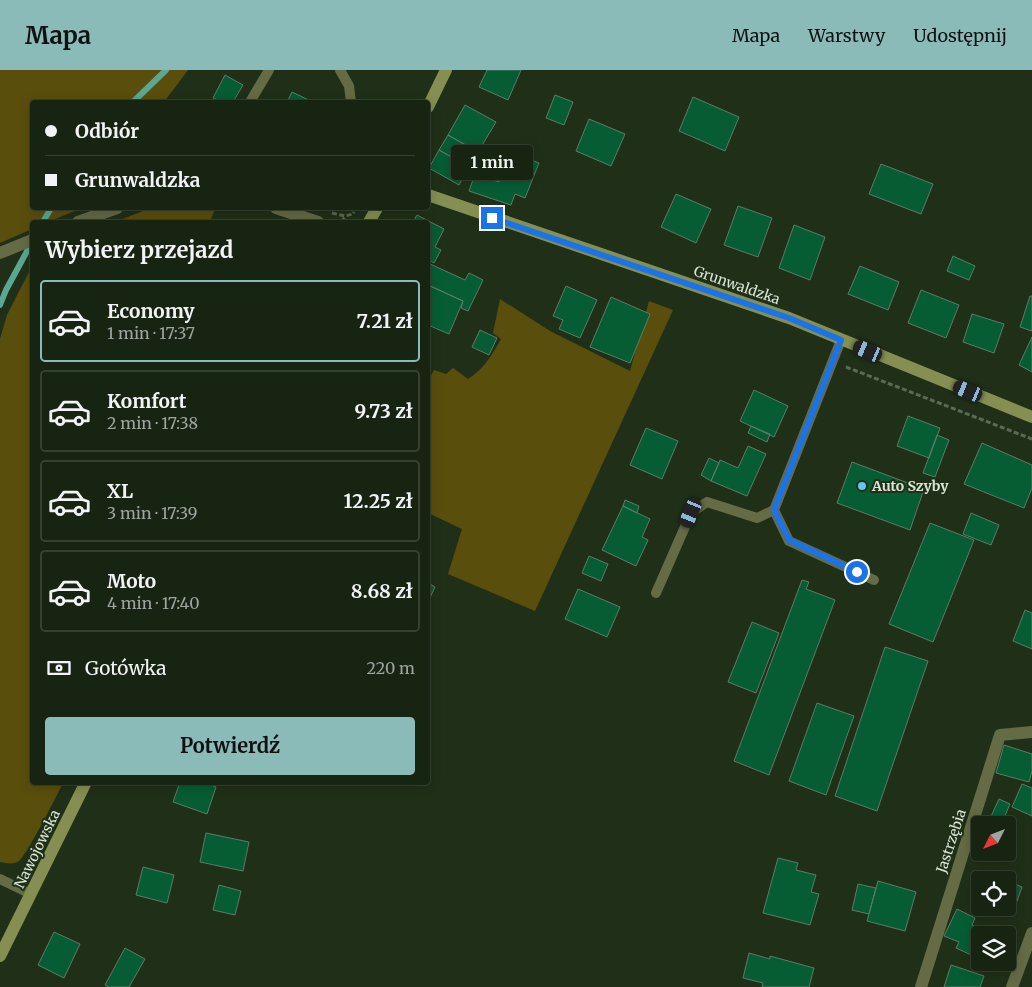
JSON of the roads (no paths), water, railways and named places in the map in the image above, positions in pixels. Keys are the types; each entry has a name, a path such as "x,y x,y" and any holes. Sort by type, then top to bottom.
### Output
{"street":[{"path":"430,103 446,70"},
{"name":"Grunwaldzka","path":"430,196 789,318 1032,417"},
{"path":"84,220 111,210"},
{"path":"291,210 314,220"},
{"path":"5,251 30,241"},
{"name":"Jastrzębia","path":"921,987 1000,735 1032,732"},
{"name":"Nawojowska","path":"0,956 85,785"},
{"path":"1012,987 1032,933"}],"lane":[{"path":"251,100 269,70"},
{"path":"340,70 349,86 351,100"},
{"path":"656,594 691,513 707,502 757,518 774,510 841,340"},
{"path":"774,510 789,540 874,580"},
{"path":"0,879 31,894"}],"waterway":[{"path":"135,100 166,70"},
{"path":"44,220 50,210"},
{"path":"0,305 30,246"}],"place":[{"name":"Auto Szyby","path":"862,486"}]}
